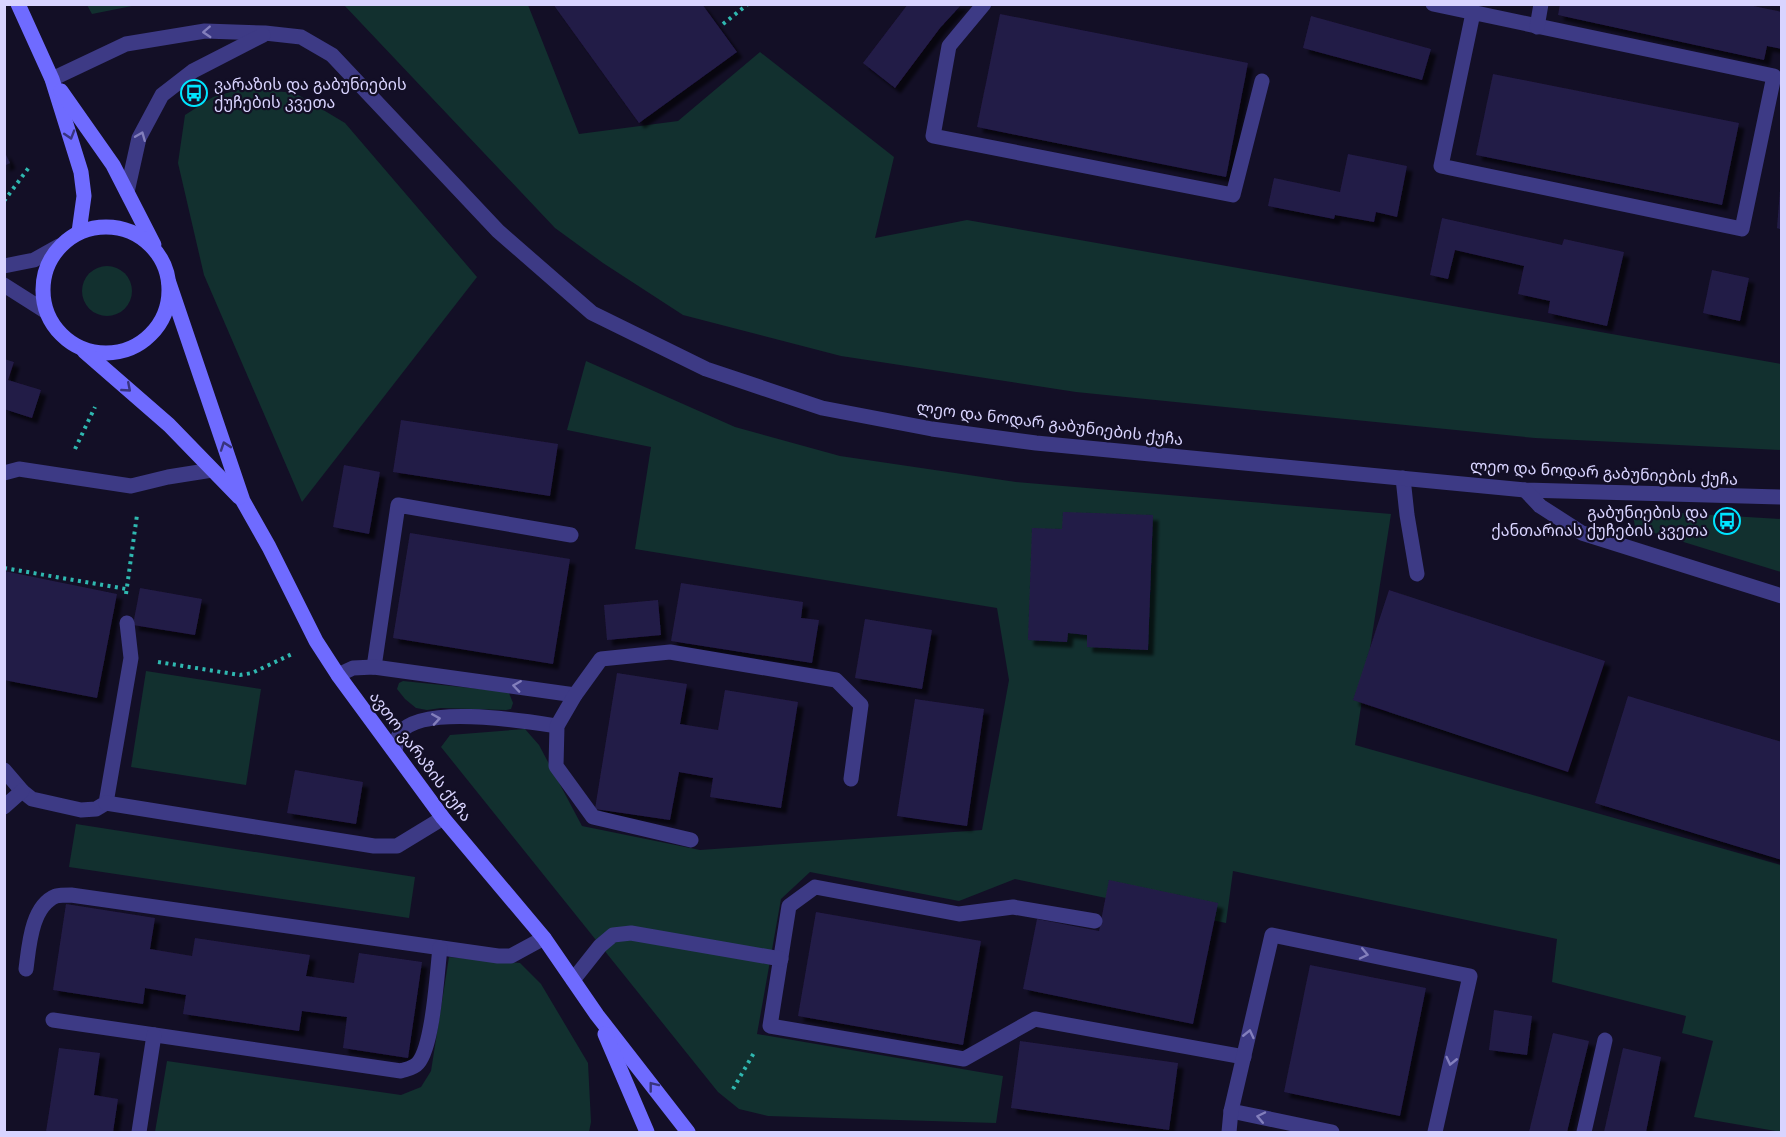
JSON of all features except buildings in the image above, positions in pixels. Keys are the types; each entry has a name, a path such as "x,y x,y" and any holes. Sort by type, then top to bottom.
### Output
{"street":[{"path":"18,4 52,79 81,172 84,196 79,232"},
{"path":"984,4 949,46 933,136 1233,195 1262,81"},
{"path":"1433,4 1774,76 1742,229 1441,166 1473,13"},
{"path":"1537,27 1541,4"},
{"name":"ლეო და ნოდარ გაბუნიების ქუჩა","path":"52,79 126,44 205,31 266,33 301,37 332,55 498,231 592,313 706,369 822,408 932,429 1036,443 1525,490 1782,497"},
{"path":"127,192 139,138 162,95 193,70 266,33"},
{"path":"52,79 113,165 160,258 169,283 169,298 165,314 157,328 131,349 115,353 99,354 82,350 68,342 56,330 45,311 41,289 46,267 59,246"},
{"path":"4,266 33,261 79,232 101,227 122,229 142,238 160,258"},
{"name":"ავთო ვარაზის ქუჩა","path":"169,283 243,501 269,547 316,642 443,818 544,938 597,1015 688,1132"},
{"path":"4,285 45,311"},
{"name":"ავთო ვარაზის ქუჩა","path":"82,350 169,425 243,501"},
{"path":"4,473 19,469 131,486 212,470"},
{"path":"1403,478 1417,574"},
{"path":"1525,490 1540,506 1582,533 1782,597"},
{"path":"374,667 398,505 571,535"},
{"path":"106,803 130,658 127,623"},
{"path":"691,840 592,817 556,765 557,726 575,694 601,659 670,652 836,680 861,705 851,779"},
{"path":"338,675 352,668 374,667 575,694"},
{"path":"395,751 400,733 416,722 454,716 497,718 557,726"},
{"path":"4,770 32,799 81,810 96,809 106,803 374,846 397,846 443,818"},
{"path":"4,807 22,791"},
{"path":"1095,921 1013,907 959,914 815,887 789,906 770,1026 964,1059 1035,1019 1244,1057"},
{"path":"26,969 32,929 42,909 56,897 71,895 498,956 511,956 544,938"},
{"path":"573,980 600,946 613,935 631,933 781,959"},
{"path":"1229,1132 1231,1111 1272,935 1470,976 1435,1132"},
{"path":"52,1020 401,1071 417,1065 423,1055 428,1038 440,948"},
{"name":"ავთო ვარაზის ქუჩა","path":"597,1015 647,1132"},
{"path":"139,1132 154,1035"},
{"path":"1584,1132 1605,1040"},
{"path":"1231,1111 1332,1132"}],"path":[{"path":"723,24 748,4"},
{"path":"4,201 30,166"},
{"path":"82,431 95,407"},
{"path":"4,568 126,589 138,506 131,486"},
{"path":"130,658 240,675 270,666 316,642"},
{"path":"733,1089 770,1026"}],"green space":[{"path":"87,5 137,5 92,14"},
{"path":"344,5 528,5 579,134 678,121 760,52 894,157 875,238 967,220 1781,364 1781,450 1535,438 1076,392 841,356 683,315 603,263 555,228"},
{"path":"245,88 295,93 345,123 477,277 302,502 204,275 178,163 185,115 213,97"},
{"path":"102,266 112,266 125,273 132,286 132,296 125,309 112,316 102,316 93,312 86,305 82,296 82,286 86,277 93,270"},
{"path":"586,361 735,427 840,456 1016,482 1391,514 1355,745 1781,865 1781,1132 1694,1117 1713,1041 1682,1033 1686,1016 1552,982 1557,939 1233,871 1226,923 1015,879 959,901 810,872 781,899 757,1034 1003,1076 996,1123 768,1116 739,1109 718,1092 441,747 450,735 525,729 539,745 582,826 700,850 982,830 1009,680 997,608 635,549 651,447 567,430"},
{"path":"1632,510 1781,519 1781,572 1635,527"},
{"path":"146,671 261,689 246,785 131,767"},
{"path":"403,681 500,691 509,693 513,703 511,709 506,710 416,708 397,689 399,683"},
{"path":"76,824 415,877 409,918 69,867"},
{"path":"449,957 520,963 541,984 588,1063 591,1122 589,1132 155,1132 167,1061 401,1095 421,1087 431,1071"}],"place":[{"name":"ვარაზის და გაბუნიების ქუჩების კვეთა","path":"194,93"},
{"name":"გაბუნიების და ქანთარიას ქუჩების კვეთა","path":"1727,521"}]}
